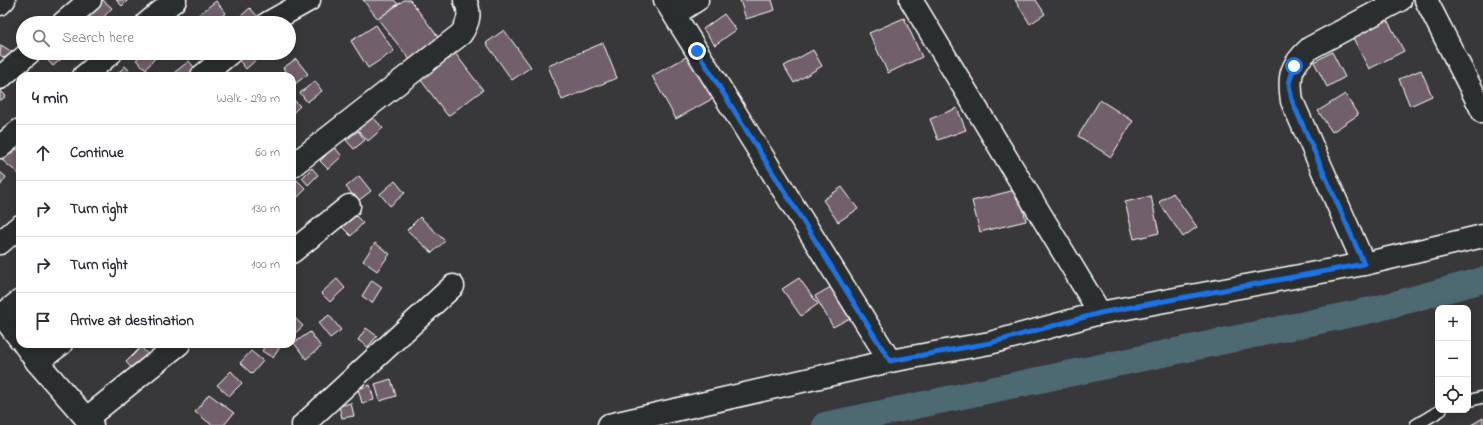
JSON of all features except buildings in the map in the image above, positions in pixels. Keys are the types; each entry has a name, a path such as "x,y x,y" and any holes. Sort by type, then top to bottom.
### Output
{"main road":[{"path":"0,4 4,0"},
{"path":"71,16 90,0"},
{"path":"156,16 175,0"},
{"path":"280,16 309,0"},
{"path":"296,163 461,34 468,24 470,14 465,0"},
{"path":"697,0 670,7 890,361"},
{"path":"912,0 1100,313"},
{"path":"1364,264 1292,101 1289,84 1294,66 1301,56 1310,48 1400,0"},
{"path":"1426,0 1483,112"},
{"path":"0,78 21,60"},
{"path":"89,72 103,60"},
{"path":"207,72 221,60"},
{"path":"0,147 16,133"},
{"path":"296,249 349,206"},
{"path":"0,243 16,229"},
{"path":"609,425 890,361 990,343 1100,313 1364,264 1483,236"},
{"path":"303,425 453,286"},
{"path":"16,304 1,314 16,334"},
{"path":"27,348 37,362 90,422 174,348"},
{"path":"37,362 56,348"}],"lane":[{"path":"1471,400 1483,397"},
{"path":"1416,425 1436,413"}],"waterway":[{"path":"825,425 1376,309 1483,280"}],"route":[{"path":"697,51 890,361 990,343 1100,313 1364,264 1292,101 1289,84 1294,66"}]}
